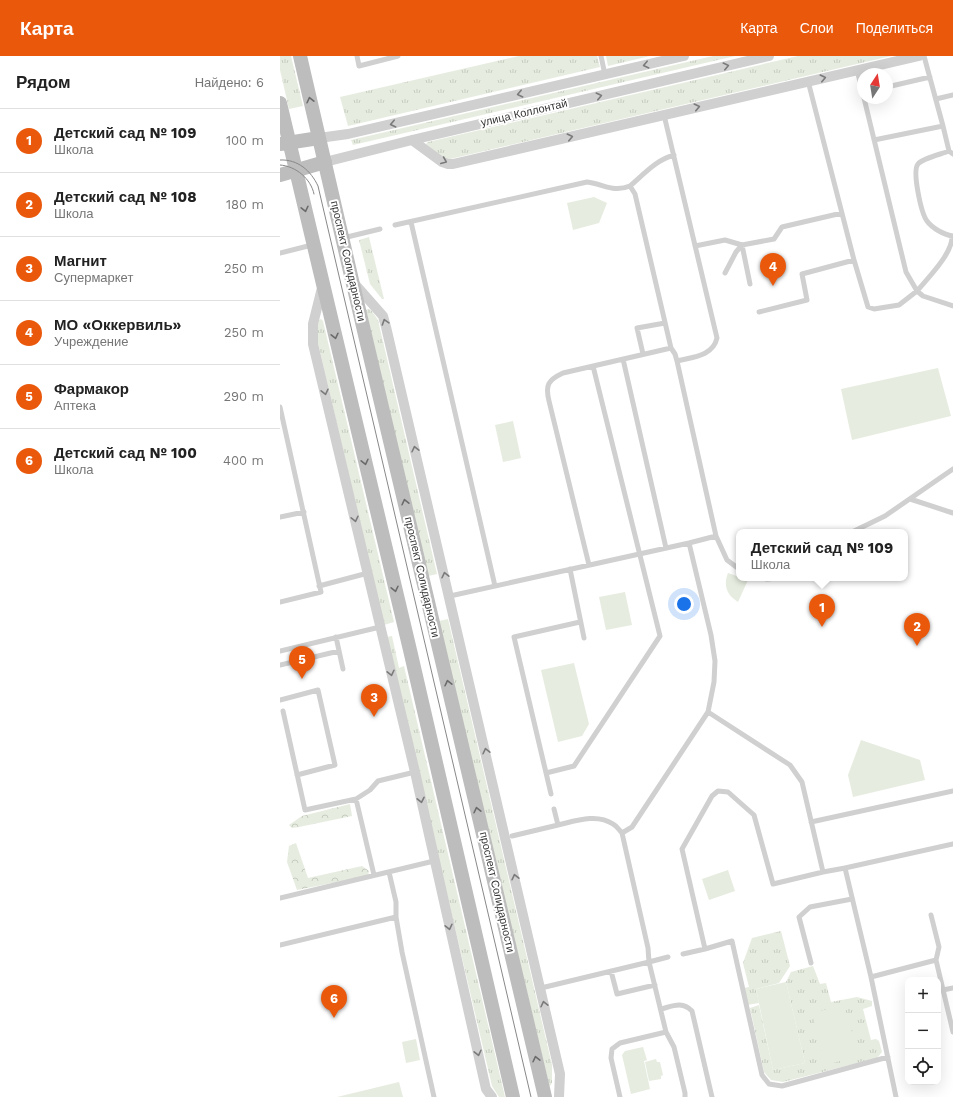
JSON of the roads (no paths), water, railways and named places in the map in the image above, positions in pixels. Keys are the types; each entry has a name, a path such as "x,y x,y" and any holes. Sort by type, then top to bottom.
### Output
{"main road":[{"name":"проспект Солидарности","path":"300,56 545,1097"},
{"path":"280,102 285,142 296,171 410,650 513,1097"},
{"name":"улица Коллонтай","path":"285,142 319,138"},
{"name":"улица Коллонтай","path":"280,175 325,162"}],"street":[{"name":"улица Коллонтай","path":"319,138 348,134 684,56"},
{"name":"улица Коллонтай","path":"325,162 769,56"},
{"path":"866,68 919,56"},
{"path":"412,140 442,162 453,164 857,70"},
{"path":"352,280 383,316 386,326 541,988 560,1074 559,1097"},
{"path":"323,286 313,324 313,344 415,772 486,1089 492,1097"}],"lane":[{"path":"357,56 360,66 398,56"},
{"path":"601,56 605,74"},
{"path":"808,81 854,260 868,307 874,309 899,305 917,291 938,266 951,246 953,236 942,232 926,220 916,180 915,170 921,161 951,152 924,56"},
{"path":"893,86 930,77"},
{"path":"936,99 953,95"},
{"path":"865,104 906,272 917,291 923,296 953,306"},
{"path":"664,115 717,338 716,344 707,353 677,361"},
{"path":"874,140 943,126"},
{"path":"395,225 588,182 612,189 621,189 630,186 663,158 674,155"},
{"path":"630,186 636,194 671,348 677,361 716,536 727,560 736,567"},
{"path":"695,246 725,240 742,245 774,239 782,227 842,213"},
{"path":"411,222 495,586"},
{"path":"342,238 380,229"},
{"path":"280,254 313,245"},
{"path":"725,273 736,252 742,245"},
{"path":"742,245 750,284"},
{"path":"759,312 808,300 802,274 854,260"},
{"path":"643,354 637,328 665,323"},
{"path":"589,565 546,392 549,382 563,373 671,348"},
{"path":"623,359 666,548"},
{"path":"546,773 574,766 660,636 593,366"},
{"path":"280,407 321,592 280,602"},
{"path":"858,529 885,516 953,469"},
{"path":"910,499 953,513"},
{"path":"280,517 304,512"},
{"path":"450,596 689,544 716,536"},
{"path":"622,833 632,827 708,712 714,682 715,661 711,635 689,544"},
{"path":"570,569 584,638"},
{"path":"319,586 368,573"},
{"path":"551,794 514,637 580,622"},
{"path":"280,651 380,627"},
{"path":"336,637 343,669"},
{"path":"280,665 339,651"},
{"path":"280,700 318,690 322,705 335,765 297,775"},
{"path":"282,711 305,810 356,799 370,790 378,781 415,772"},
{"path":"708,712 790,765 802,782 823,872"},
{"path":"811,822 953,790"},
{"path":"705,949 682,849 712,796 718,792 728,792 754,815 773,884 953,844"},
{"path":"356,799 374,875"},
{"path":"554,809 558,825"},
{"path":"512,836 588,818 601,819 613,824 622,833 648,948 649,962 666,1032 674,1047 685,1097"},
{"path":"280,898 434,861"},
{"path":"845,868 871,977 896,1097"},
{"path":"389,872 396,902 396,917 402,952 434,1097"},
{"path":"811,963 799,917 810,906 852,899"},
{"path":"931,915 939,947 936,960 953,1032"},
{"path":"280,945 396,917"},
{"path":"683,954 732,941 762,1075 769,1084 782,1086 888,1058"},
{"path":"541,988 668,957"},
{"path":"871,977 936,960"},
{"path":"611,971 617,994 655,985"},
{"path":"943,990 953,988"},
{"path":"661,1009 681,1005 687,1006 692,1012 712,1097"},
{"path":"620,1097 611,1058 612,1049 620,1043 666,1032"}],"tram line":[{"path":"280,160 287,160 303,167 312,175 318,186 531,1097"},
{"path":"280,165 292,168 302,174 310,183 314,194"}],"place":[{"name":"МО «Оккервиль»","path":"773,286"},
{"name":"Детский сад № 109","path":"822,627"},
{"name":"Детский сад № 108","path":"917,646"},
{"name":"Фармакор","path":"302,679"},
{"name":"Магнит","path":"374,717"},
{"name":"Детский сад № 100","path":"334,1018"}]}
